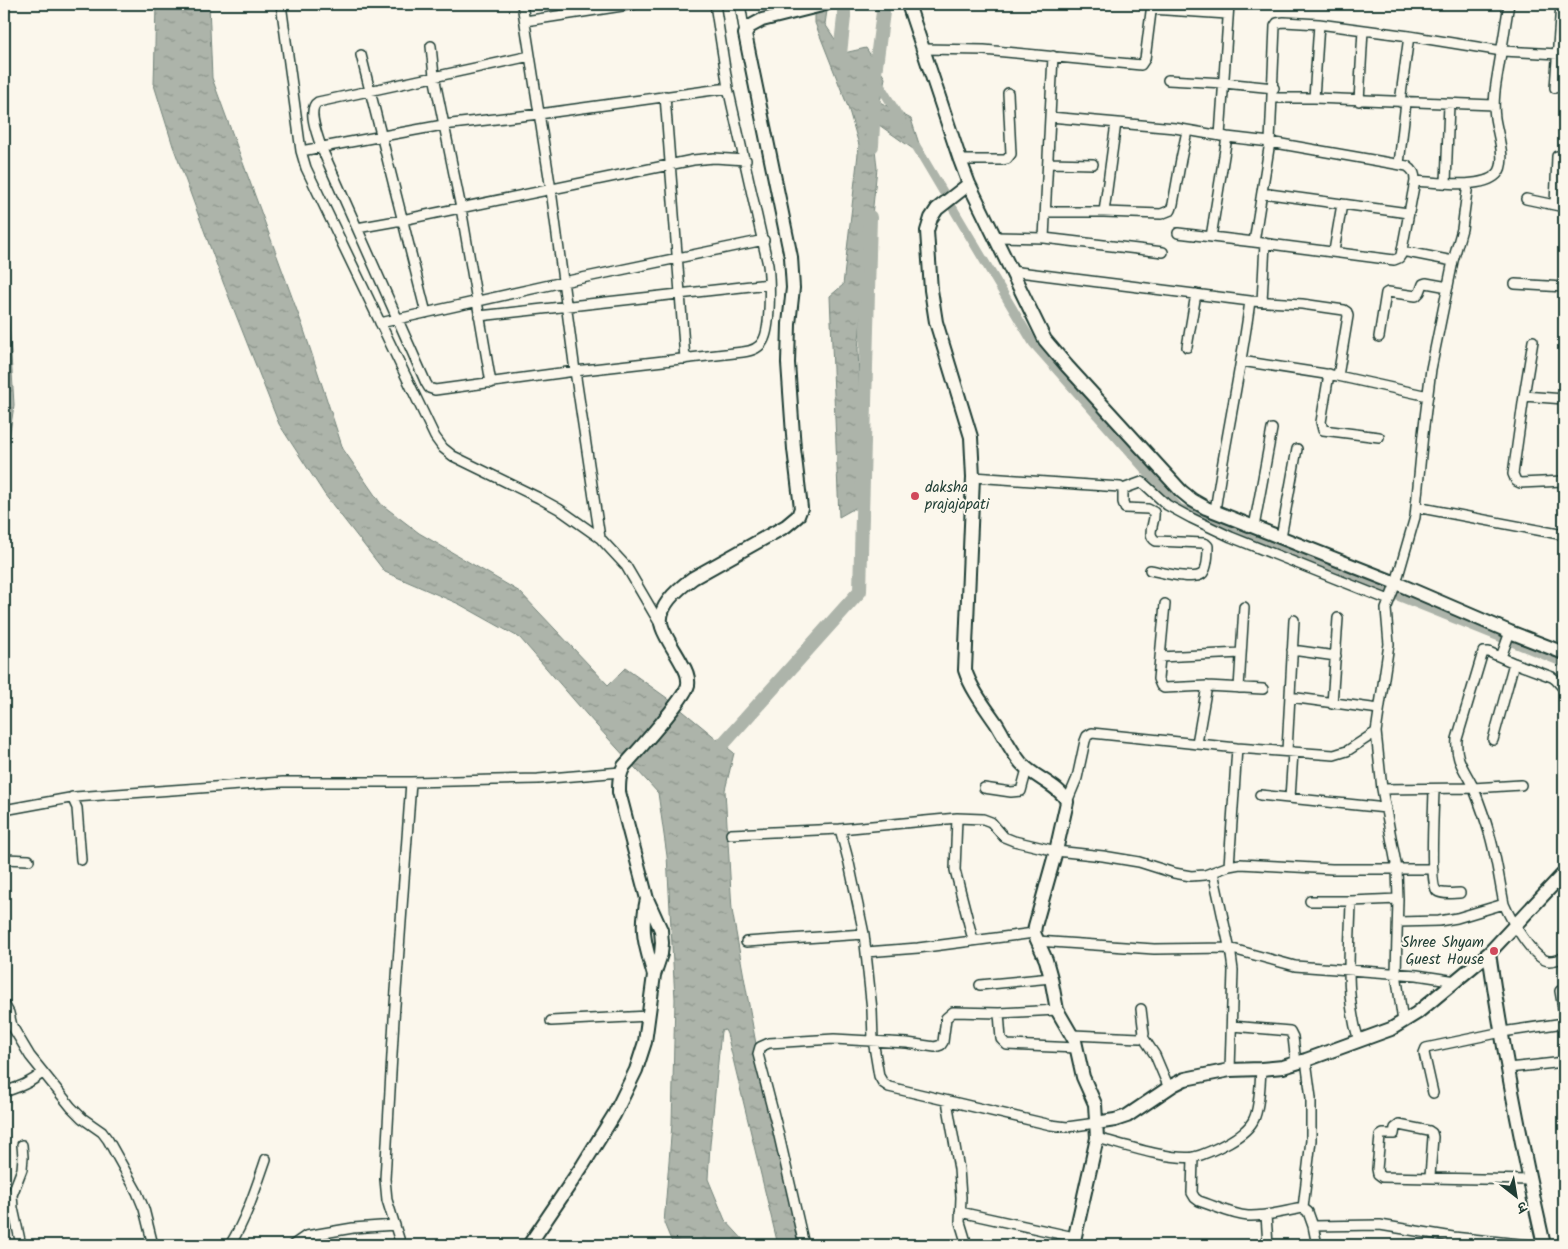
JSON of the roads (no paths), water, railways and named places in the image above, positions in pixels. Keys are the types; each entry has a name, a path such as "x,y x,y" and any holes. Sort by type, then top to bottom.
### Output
{"street":[{"path":"281,4 302,152 306,168 435,438 443,448 466,463 559,509 600,538 626,566 662,626 686,670 688,679 688,687 678,701 622,769 619,792 647,899 661,930 661,954 654,975 645,1042 636,1070 614,1114 583,1165 529,1245"},
{"path":"522,4 551,190 600,538"},
{"path":"525,21 635,4"},
{"path":"530,56 370,90 314,104 313,116 321,147 430,388 440,390 575,371 752,351 764,341 767,329 768,265 746,160 728,88 715,4"},
{"path":"662,626 662,612 668,600 679,588 692,578 786,526 798,516 801,508 794,449 788,363 789,324 793,288 791,257 740,4"},
{"path":"745,34 749,27 762,20 826,4"},
{"path":"908,4 960,160 966,187 994,237 1045,340 1181,492 1192,500 1215,511 1396,584 1509,635 1564,653"},
{"path":"1210,237 1223,137 1229,4"},
{"path":"1415,181 1468,184 1484,182 1499,172 1502,165 1502,156 1494,105 1509,4"},
{"path":"1556,88 1561,4"},
{"path":"923,49 964,49 1141,65 1145,59 1151,6 1201,8 1228,14"},
{"path":"1254,242 1270,142 1274,88 1275,26 1277,23 1319,24 1502,51 1558,54"},
{"path":"1314,98 1319,24"},
{"path":"1359,101 1364,30"},
{"path":"1399,164 1409,36"},
{"path":"431,46 434,76 461,208 491,383"},
{"path":"361,55 426,313"},
{"path":"1044,238 1053,56"},
{"path":"1168,80 1274,88"},
{"path":"302,152 444,125 728,88"},
{"path":"960,160 1003,160 1010,157 1008,93"},
{"path":"665,96 685,359"},
{"path":"1273,98 1494,105"},
{"path":"1446,182 1449,104"},
{"path":"1050,117 1161,126 1223,137 1270,142 1399,164 1412,169 1415,174 1402,255 1394,260 1334,251 1178,234"},
{"path":"1104,212 1116,122"},
{"path":"1046,212 1160,214 1171,210 1187,131"},
{"path":"1526,200 1560,206 1557,156"},
{"path":"358,228 705,158 746,160"},
{"path":"1049,163 1093,164"},
{"path":"1403,1022 1396,973 1398,899 1396,869 1382,789 1376,732 1388,652 1386,609 1396,584 1412,529 1431,369 1453,261 1462,229 1468,184"},
{"path":"966,187 937,209 931,218 928,230 932,297 936,322 971,437 973,477 965,670 971,684 1014,752 1035,776 1059,790 1068,802"},
{"path":"1262,193 1408,213"},
{"path":"1334,251 1342,204"},
{"path":"994,237 1044,238 1163,252"},
{"path":"380,323 764,240"},
{"path":"1262,302 1265,243"},
{"path":"1402,251 1453,261"},
{"path":"1011,271 1250,301 1302,304 1340,309 1347,312 1321,422 1324,430 1379,437"},
{"path":"1378,337 1386,293 1416,296 1420,292 1422,284 1426,283 1448,287"},
{"path":"479,316 769,284"},
{"path":"1516,284 1564,287"},
{"path":"1187,347 1196,294"},
{"path":"1215,511 1250,301"},
{"path":"1533,341 1513,474 1514,479 1520,483 1564,481"},
{"path":"1241,361 1333,375 1428,396"},
{"path":"1524,396 1564,399"},
{"path":"1254,527 1272,429"},
{"path":"1281,537 1297,449"},
{"path":"973,477 1116,485 1122,489"},
{"path":"1122,489 1142,482 1167,505 1191,518 1231,537 1389,600"},
{"path":"1122,489 1122,502 1125,508 1148,509 1154,512 1155,516 1151,533 1153,540 1203,543 1208,546 1205,570 1199,576 1189,577 1150,570"},
{"path":"1416,507 1564,535"},
{"path":"1165,604 1158,679 1161,686 1164,688 1207,686 1263,689"},
{"path":"1239,688 1244,607"},
{"path":"1332,704 1338,618"},
{"path":"1290,798 1290,697 1294,620"},
{"path":"1502,653 1509,635"},
{"path":"1292,650 1336,656"},
{"path":"1564,689 1556,680 1514,664 1502,653 1486,651 1482,654 1457,739 1456,751 1460,763 1474,788 1488,830 1504,904 1508,914 1539,957 1548,961 1564,957"},
{"path":"1160,657 1241,653"},
{"path":"1494,740 1514,664"},
{"path":"1196,744 1207,686"},
{"path":"1290,697 1379,709"},
{"path":"960,1212 1074,1241 1097,1138 1095,1104 1083,1076 1077,1048 1058,1010 1046,960 1036,937 1034,926 1068,802 1077,778 1087,736 1092,733 1237,748 1334,755 1340,754 1376,732"},
{"path":"1229,866 1237,748"},
{"path":"4,810 72,797 283,782 411,782 538,779 622,769"},
{"path":"984,788 1011,792 1020,791 1028,769"},
{"path":"401,1245 386,1193 385,1179 394,1018 411,782"},
{"path":"1382,789 1474,788 1521,784"},
{"path":"1434,789 1433,869 1436,890 1439,892 1460,893"},
{"path":"1260,795 1386,808"},
{"path":"72,797 77,808 81,860"},
{"path":"731,834 840,829 957,818 988,820 1000,834 1009,839 1056,851 1139,862 1190,876 1240,864 1294,868 1433,869"},
{"path":"957,818 955,870 973,940"},
{"path":"840,829 864,934 873,1040 879,1076 883,1083 889,1087 947,1101 1051,1125 1067,1126 1115,1120 1126,1116 1186,1079 1230,1070 1283,1067 1391,1029 1417,1013 1490,953 1564,873"},
{"path":"4,859 29,860"},
{"path":"1213,872 1233,970 1230,1070"},
{"path":"647,899 643,916 643,933 654,975"},
{"path":"1310,902 1398,899"},
{"path":"1351,902 1349,970 1351,1011 1360,1041"},
{"path":"1398,922 1439,921 1457,918 1504,904"},
{"path":"746,942 864,934"},
{"path":"866,952 918,948 973,940 1036,937 1154,949 1229,948 1295,966 1396,973 1456,981"},
{"path":"1490,953 1508,1068 1529,1180 1544,1245"},
{"path":"980,985 1051,978"},
{"path":"1560,991 1564,1014"},
{"path":"4,1004 21,1043 43,1072 71,1107 82,1118 102,1132 108,1140 137,1192 144,1209 153,1245"},
{"path":"1141,1009 1143,1037 1155,1055 1169,1088"},
{"path":"804,1245 758,1054 760,1048 769,1043 834,1039 873,1040 938,1047 943,1042 946,1018 953,1012 999,1013 1058,1010"},
{"path":"999,1013 1001,1039 1007,1045 1077,1048"},
{"path":"551,1021 649,1016"},
{"path":"1433,1093 1424,1052 1426,1048 1502,1032 1564,1023"},
{"path":"1232,1026 1290,1030 1293,1037 1311,1098 1311,1140 1303,1208"},
{"path":"1072,1036 1143,1037"},
{"path":"1508,1068 1564,1062"},
{"path":"1097,1138 1168,1156 1192,1157 1212,1152 1235,1138 1254,1119 1261,1069"},
{"path":"4,1092 25,1085 43,1072"},
{"path":"947,1101 959,1169 962,1233 967,1245"},
{"path":"1430,1176 1432,1133 1399,1125 1394,1134 1383,1134 1380,1136 1377,1169 1378,1174 1382,1176 1529,1180"},
{"path":"21,1245 12,1194 22,1169 22,1145"},
{"path":"1192,1157 1192,1193 1199,1201 1237,1214 1249,1216 1266,1215 1303,1208 1308,1212 1316,1245"},
{"path":"230,1245 246,1213 266,1159"},
{"path":"1266,1215 1268,1245"},
{"path":"293,1245 306,1236 395,1224"},
{"path":"1312,1226 1380,1226 1452,1241 1529,1245"}],"water":[{"path":"156,4 209,4 212,78 303,327 343,449 381,504 419,533 520,592 608,685 625,668 667,698 734,753 725,790 732,910 756,1044 802,1245 778,1245 725,1030 721,1031 708,1179 725,1220 748,1245 673,1245 664,1223 672,1124 675,999 667,856 658,793 520,638 459,604 385,572 325,495 279,424 223,282 173,146 154,85"},
{"path":"815,4 828,4 825,24 844,53 866,48 885,78 880,102 911,119 923,156 872,120 877,168 858,349 864,503 839,517 830,296 843,285 859,145 848,107 815,23"},
{"path":"4,238 14,405 4,473"}],"waterway":[{"path":"844,4 840,54 846,63"},
{"path":"874,81 883,12 880,4"},
{"path":"877,80 901,120"},
{"path":"872,146 874,102"},
{"path":"916,146 1033,343 1179,508 1564,663"},
{"path":"723,744 860,591 870,217"}],"place":[{"name":"daksha prajajapati","path":"915,496"},
{"name":"Shree Shyam Guest House","path":"1494,951"}]}
